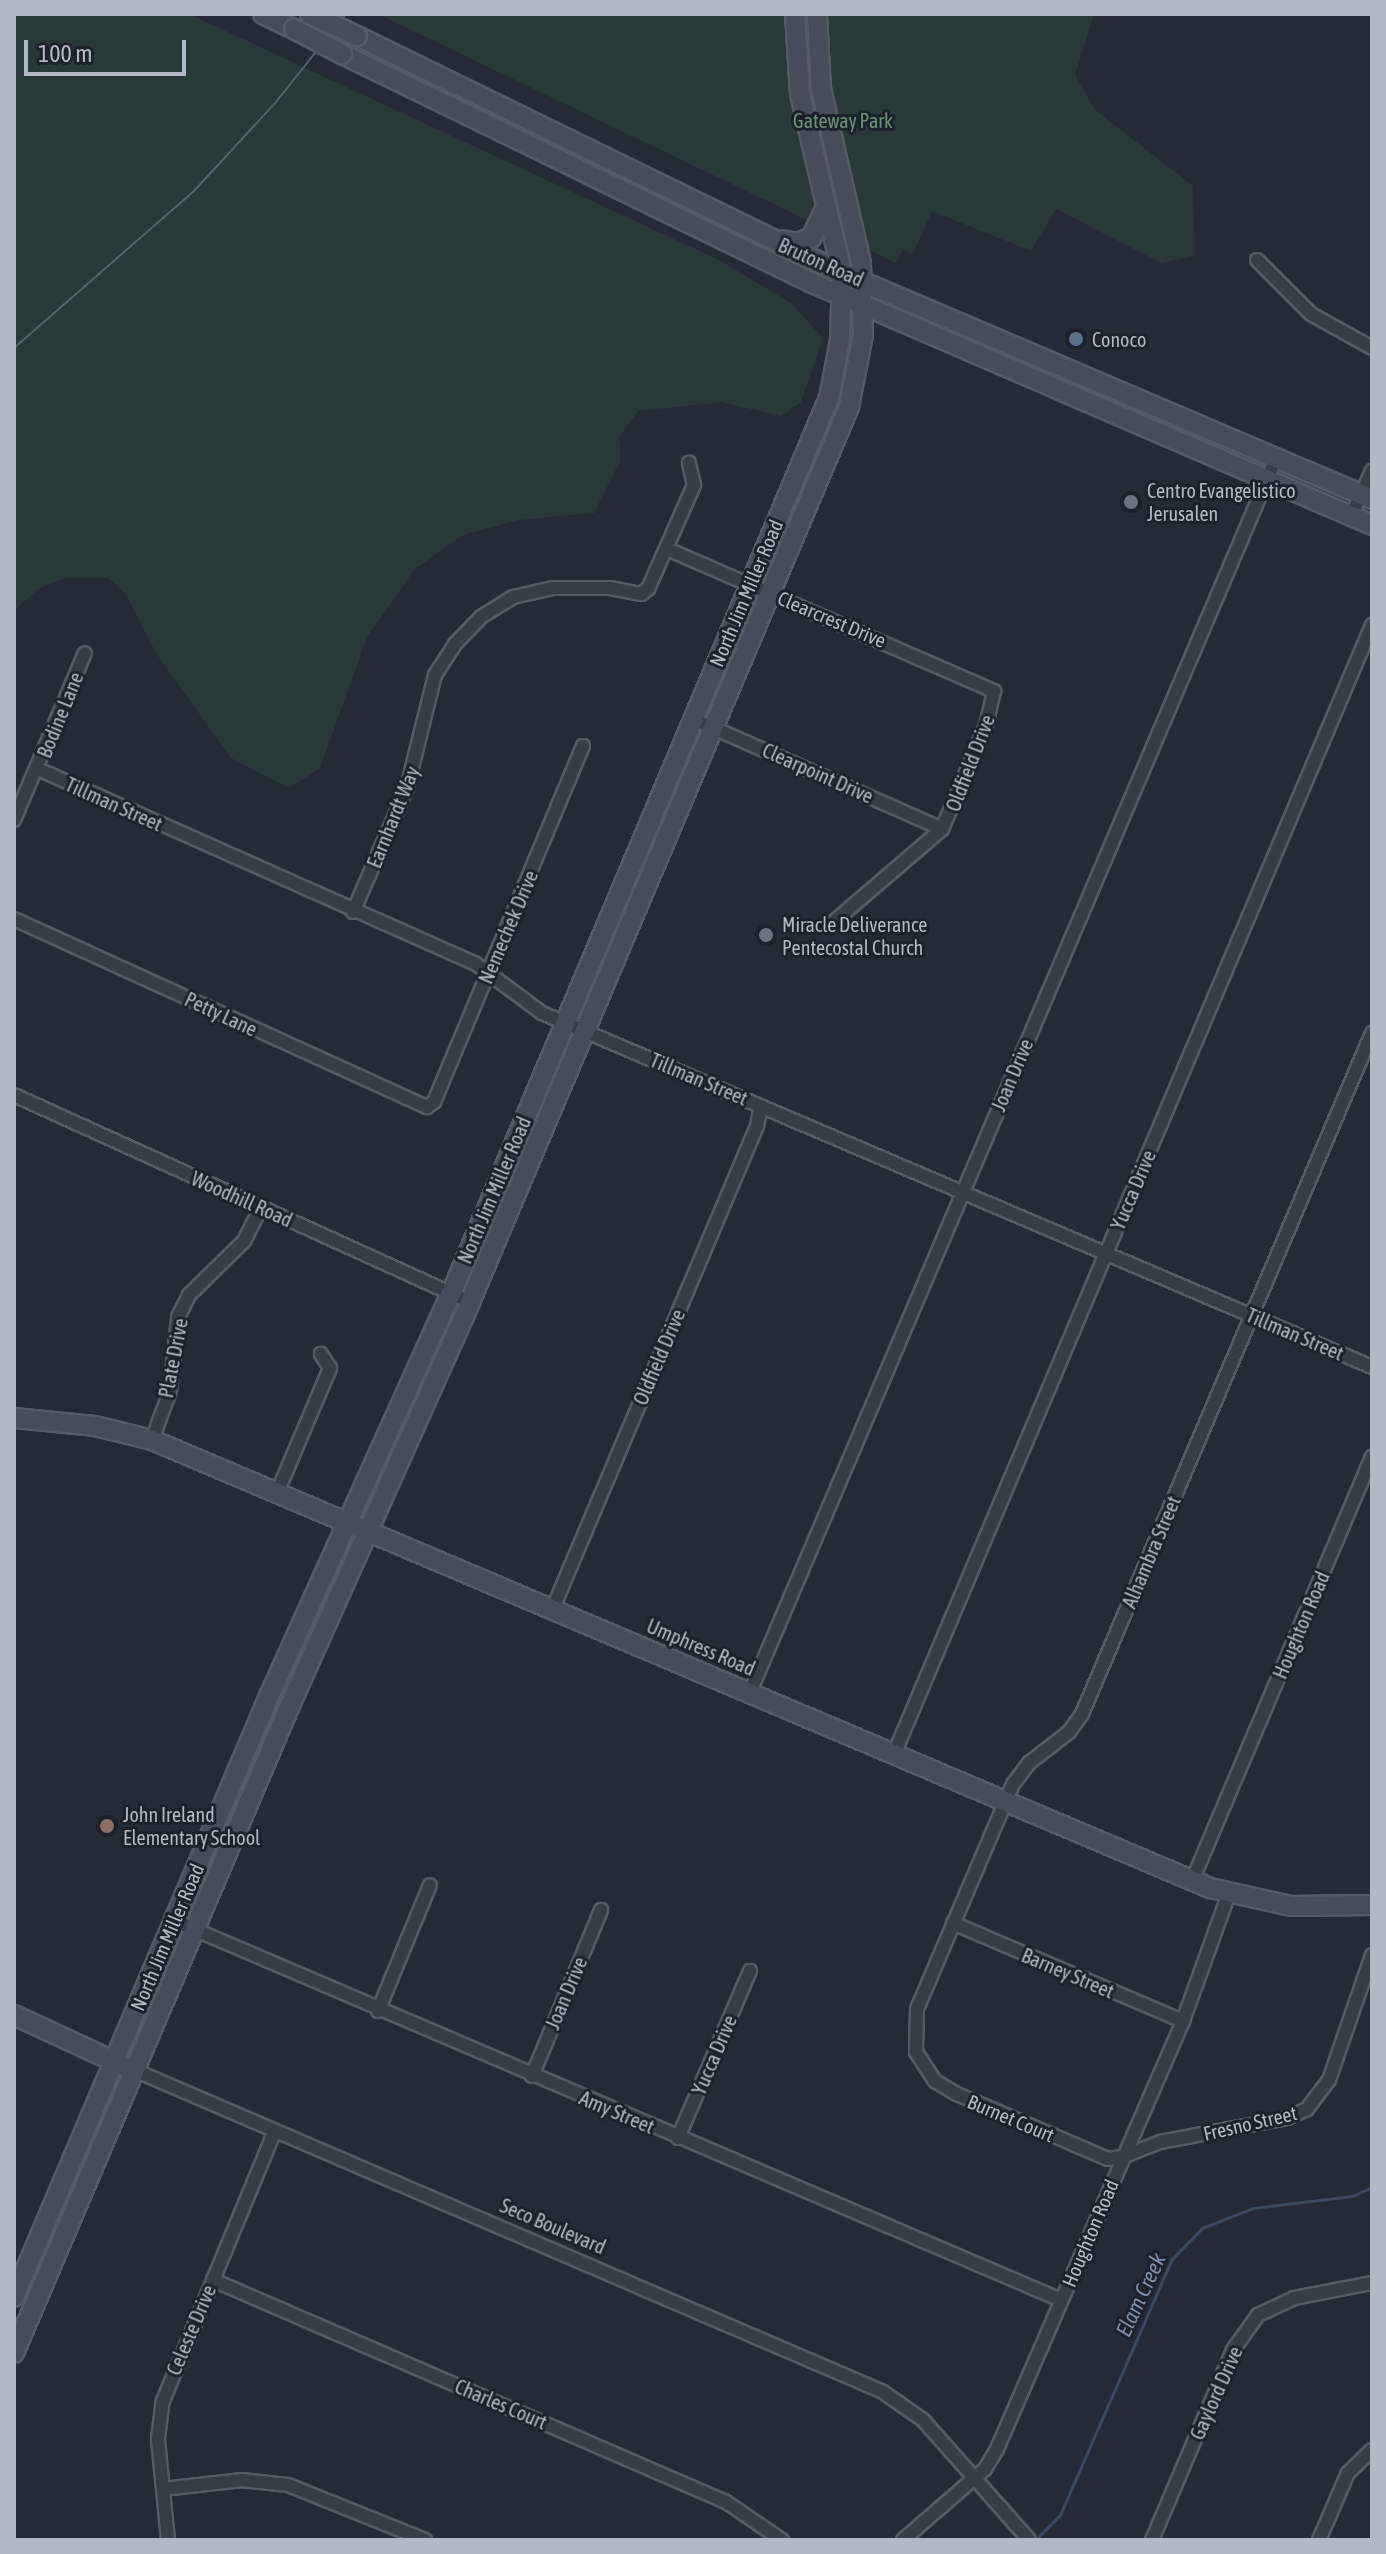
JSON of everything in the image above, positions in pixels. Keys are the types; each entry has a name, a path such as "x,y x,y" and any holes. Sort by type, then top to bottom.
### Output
{"main road":[{"name":"Bruton Road","path":"263,14 843,296 1372,525"},
{"name":"Bruton Road","path":"310,14 842,273 1367,497"},
{"name":"North Jim Miller Road","path":"14,2297 270,1694 451,1294 811,443 834,381 843,296 842,273 800,94 795,14"},
{"name":"North Jim Miller Road","path":"14,2353 291,1703 470,1302 831,451 858,373 864,305 862,281 821,89 817,14"},
{"path":"769,237 803,242 817,231 826,207"},
{"path":"1106,410 1115,389"},
{"path":"811,443 831,451"},
{"name":"Umphress Road","path":"14,1418 95,1426 152,1440 1192,1881 1229,1893 1291,1906 1372,1905"},
{"path":"270,1694 291,1703"},
{"name":"Seco Boulevard","path":"14,2015 134,2070"}],"street":[{"path":"1257,260 1311,314 1372,348"},
{"name":"Joan Drive","path":"750,1692 1276,458"},
{"name":"Earnhardt Way","path":"353,912 407,788 435,675 455,644 481,617 513,597 588,587 641,594 656,577 694,485 689,463"},
{"path":"1351,516 1367,497 1372,471"},
{"name":"Clearcrest Drive","path":"667,549 994,691"},
{"name":"Yucca Drive","path":"894,1754 1372,625"},
{"name":"Bodine Lane","path":"14,820 85,653"},
{"name":"Oldfield Drive","path":"830,925 942,829 986,725 994,691"},
{"name":"Clearpoint Drive","path":"693,719 942,829"},
{"name":"Nemechek Drive","path":"428,1106 489,973 583,746"},
{"name":"Tillman Street","path":"38,769 489,973 532,1007 565,1022 1372,1367"},
{"name":"Petty Lane","path":"14,919 428,1106"},
{"name":"Alhambra Street","path":"916,2052 917,2009 1005,1802 1020,1772 1061,1741 1082,1714 1372,1033"},
{"name":"Woodhill Road","path":"14,1095 470,1302"},
{"name":"Oldfield Drive","path":"553,1608 757,1126 761,1106"},
{"name":"Plate Drive","path":"152,1440 170,1391 178,1317 189,1295 244,1241 261,1208"},
{"path":"277,1493 330,1368 321,1354"},
{"name":"Houghton Road","path":"1192,1881 1372,1457"},
{"path":"378,2011 430,1885"},
{"name":"Houghton Road","path":"903,2540 976,2478 997,2449 1183,2021 1229,1893"},
{"name":"Joan Drive","path":"532,2076 601,1910"},
{"name":"Amy Street","path":"175,1921 378,2011 1061,2300"},
{"name":"Barney Street","path":"953,1923 1183,2021"},
{"name":"Fresno Street","path":"1122,2157 1160,2142 1287,2118 1307,2109 1329,2080 1372,1955"},
{"name":"Yucca Drive","path":"678,2138 750,1971"},
{"name":"Burnet Court","path":"916,2052 935,2081 957,2094 1108,2159 1122,2157"},
{"name":"Seco Boulevard","path":"134,2070 865,2383 923,2420 1027,2538"},
{"name":"Celeste Drive","path":"168,2540 158,2439 163,2401 275,2131"},
{"name":"Charles Court","path":"213,2280 726,2502 782,2540"},
{"name":"Gaylord Drive","path":"1152,2540 1233,2350 1258,2315 1294,2298 1372,2283"},
{"path":"1319,2540 1348,2473 1372,2450"},
{"path":"163,2489 242,2480 288,2485 425,2540"}],"green space":[{"path":"14,14 189,14 719,260 791,303 823,338 801,402 781,416 721,402 638,411 619,437 620,461 594,513 518,520 463,535 415,569 367,637 320,768 289,788 231,758 156,653 127,596 109,578 66,578 39,588 14,611"},
{"name":"Gateway Park","path":"378,14 1094,14 1075,75 1095,110 1193,186 1195,256 1161,263 1056,209 1031,251 932,211 913,254 903,249 896,263"}],"waterway":[{"name":"Elam Creek","path":"1038,2537 1060,2515 1172,2259 1202,2228 1253,2208 1352,2196 1372,2187"}],"tram line":[{"path":"14,348 193,192 276,102 346,14"}],"place":[{"name":"Conoco","path":"1076,339"},
{"name":"Centro Evangelistico Jerusalen","path":"1131,502"},
{"name":"Miracle Deliverance Pentecostal Church","path":"766,935"},
{"name":"John Ireland Elementary School","path":"107,1826"}]}
